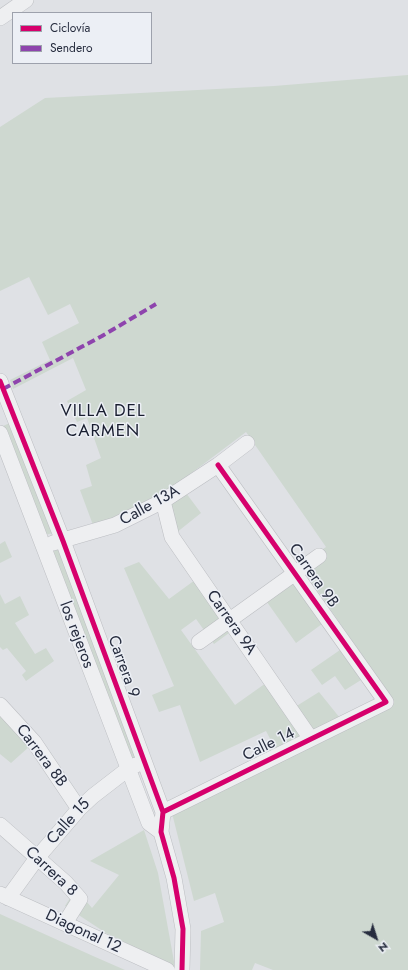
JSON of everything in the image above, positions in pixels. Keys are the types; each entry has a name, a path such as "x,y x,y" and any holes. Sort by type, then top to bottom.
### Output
{"street":[{"path":"0,18 26,0"},
{"name":"Carrera 9","path":"0,381 6,417 63,541 163,812 161,832 174,878 183,929 182,970"},
{"name":"los rejeros","path":"0,433 149,823 161,832"},
{"name":"Calle 13A","path":"42,546 115,525 163,501 218,465 247,443"},
{"name":"Carrera 9B","path":"218,465 386,702"},
{"name":"Carrera 9A","path":"163,501 172,537 311,739"},
{"path":"199,642 319,556"},
{"name":"Calle 14","path":"163,812 386,702"},
{"name":"Carrera 8B","path":"0,705 34,742 79,809"},
{"name":"Calle 15","path":"4,896 79,809 128,769 145,762"},
{"name":"Carrera 8","path":"0,825 66,883 80,899 65,923"},
{"name":"Diagonal 12","path":"4,896 167,970"}],"shaded area":[{"path":"408,75 408,970 273,970 255,963 252,970 200,970 201,931 224,922 215,893 194,901 172,813 394,702 300,565 326,547 246,432 181,481 121,516 93,525 80,490 92,486 86,465 101,458 87,418 77,422 67,401 86,390 73,358 13,389 10,380 50,360 42,342 79,323 70,304 48,315 29,277 0,291 0,127 45,98 274,86"},
{"path":"10,423 53,533 45,535 3,426"},
{"path":"186,493 201,513 176,533 169,506"},
{"path":"5,541 12,557 0,563 0,544"},
{"path":"59,548 139,759 131,762 50,551"},
{"path":"139,562 169,599 195,580 229,633 214,644 196,619 181,630 235,705 266,683 303,736 277,752 266,731 200,762 180,705 159,712 152,695 174,686 124,568"},
{"path":"287,575 322,624 296,643 262,595"},
{"path":"0,594 5,604 20,596 29,615 15,623 35,654 46,648 54,661 26,681 22,675 26,671 7,648 3,650 0,647"},
{"path":"340,650 361,680 345,690 335,676 322,685 311,670"},
{"path":"319,692 340,718 314,731 295,707"},
{"path":"0,714 30,746 11,763 0,754"},
{"path":"144,830 158,873 175,967 106,933 65,906 72,895 70,882 92,908 119,875 90,861"},
{"path":"0,914 93,956 125,970 0,970"}],"marked path":[{"path":"3,389 102,336 156,304"}],"cycle path":[{"path":"0,381 63,541 163,812 161,832 174,878 183,929 182,970"},
{"path":"163,812 386,702 218,465"}],"district":[{"name":"VILLA DEL CARMEN","path":"103,422"}]}
